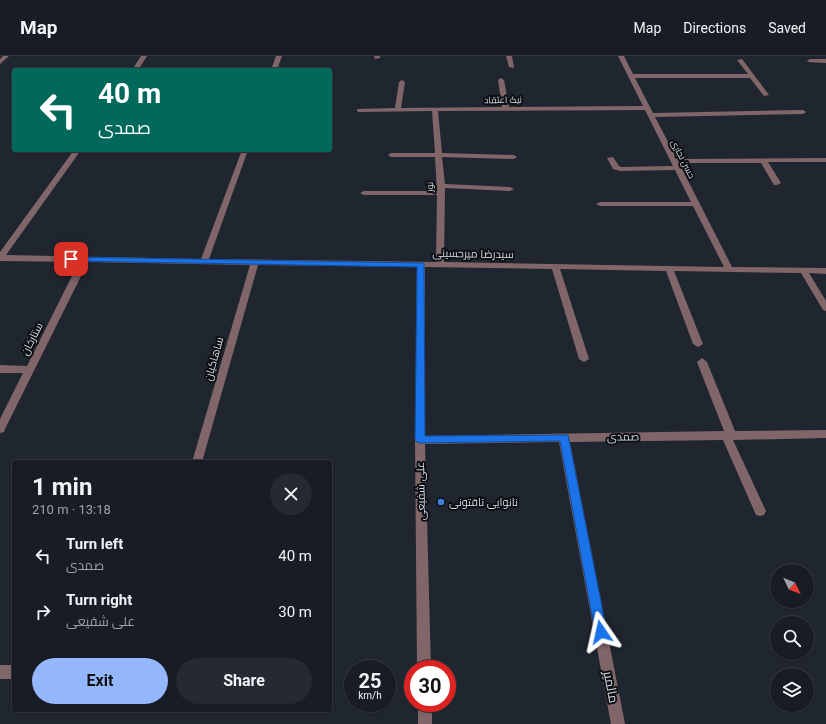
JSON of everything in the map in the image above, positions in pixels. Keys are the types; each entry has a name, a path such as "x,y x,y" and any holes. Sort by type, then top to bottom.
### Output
{"street":[{"path":"0,62 6,56"},
{"path":"136,68 144,56"},
{"path":"275,68 279,56"},
{"path":"509,56 512,67"},
{"name":"حسن نجاری","path":"620,56 729,269"},
{"path":"740,60 766,95"},
{"path":"810,62 826,61"},
{"path":"631,76 752,76"},
{"path":"500,80 506,109"},
{"path":"398,110 402,82"},
{"name":"نیک اعتقاد","path":"359,110 506,109 803,112"},
{"name":"نور","path":"435,110 441,190 440,265"},
{"path":"0,258 77,152"},
{"path":"204,261 244,152"},
{"path":"391,155 514,157"},
{"path":"611,158 616,167 620,169 678,168"},
{"path":"763,160 778,183"},
{"path":"674,161 826,160"},
{"path":"364,193 510,189"},
{"path":"600,204 696,204"},
{"name":"سیدرضا میرحسینی","path":"0,258 826,271"},
{"name":"ستارخان","path":"0,429 85,259"},
{"name":"ساهاکیان","path":"198,460 255,262"},
{"name":"علی شفیعی","path":"421,264 420,440 424,660"},
{"path":"555,267 584,359"},
{"path":"669,268 698,344"},
{"path":"803,270 826,308"},
{"path":"702,362 728,435 760,511"},
{"path":"0,369 30,370"},
{"name":"صمدی","path":"420,440 826,434"},
{"name":"مالمیر","path":"564,438 618,724"},
{"path":"0,672 12,672"},
{"path":"425,712 425,724"}],"place":[{"name":"نانوایی تافتونی","path":"441,502"}],"route":[{"path":"71,259 421,264 420,440 564,438 601,632"}]}
